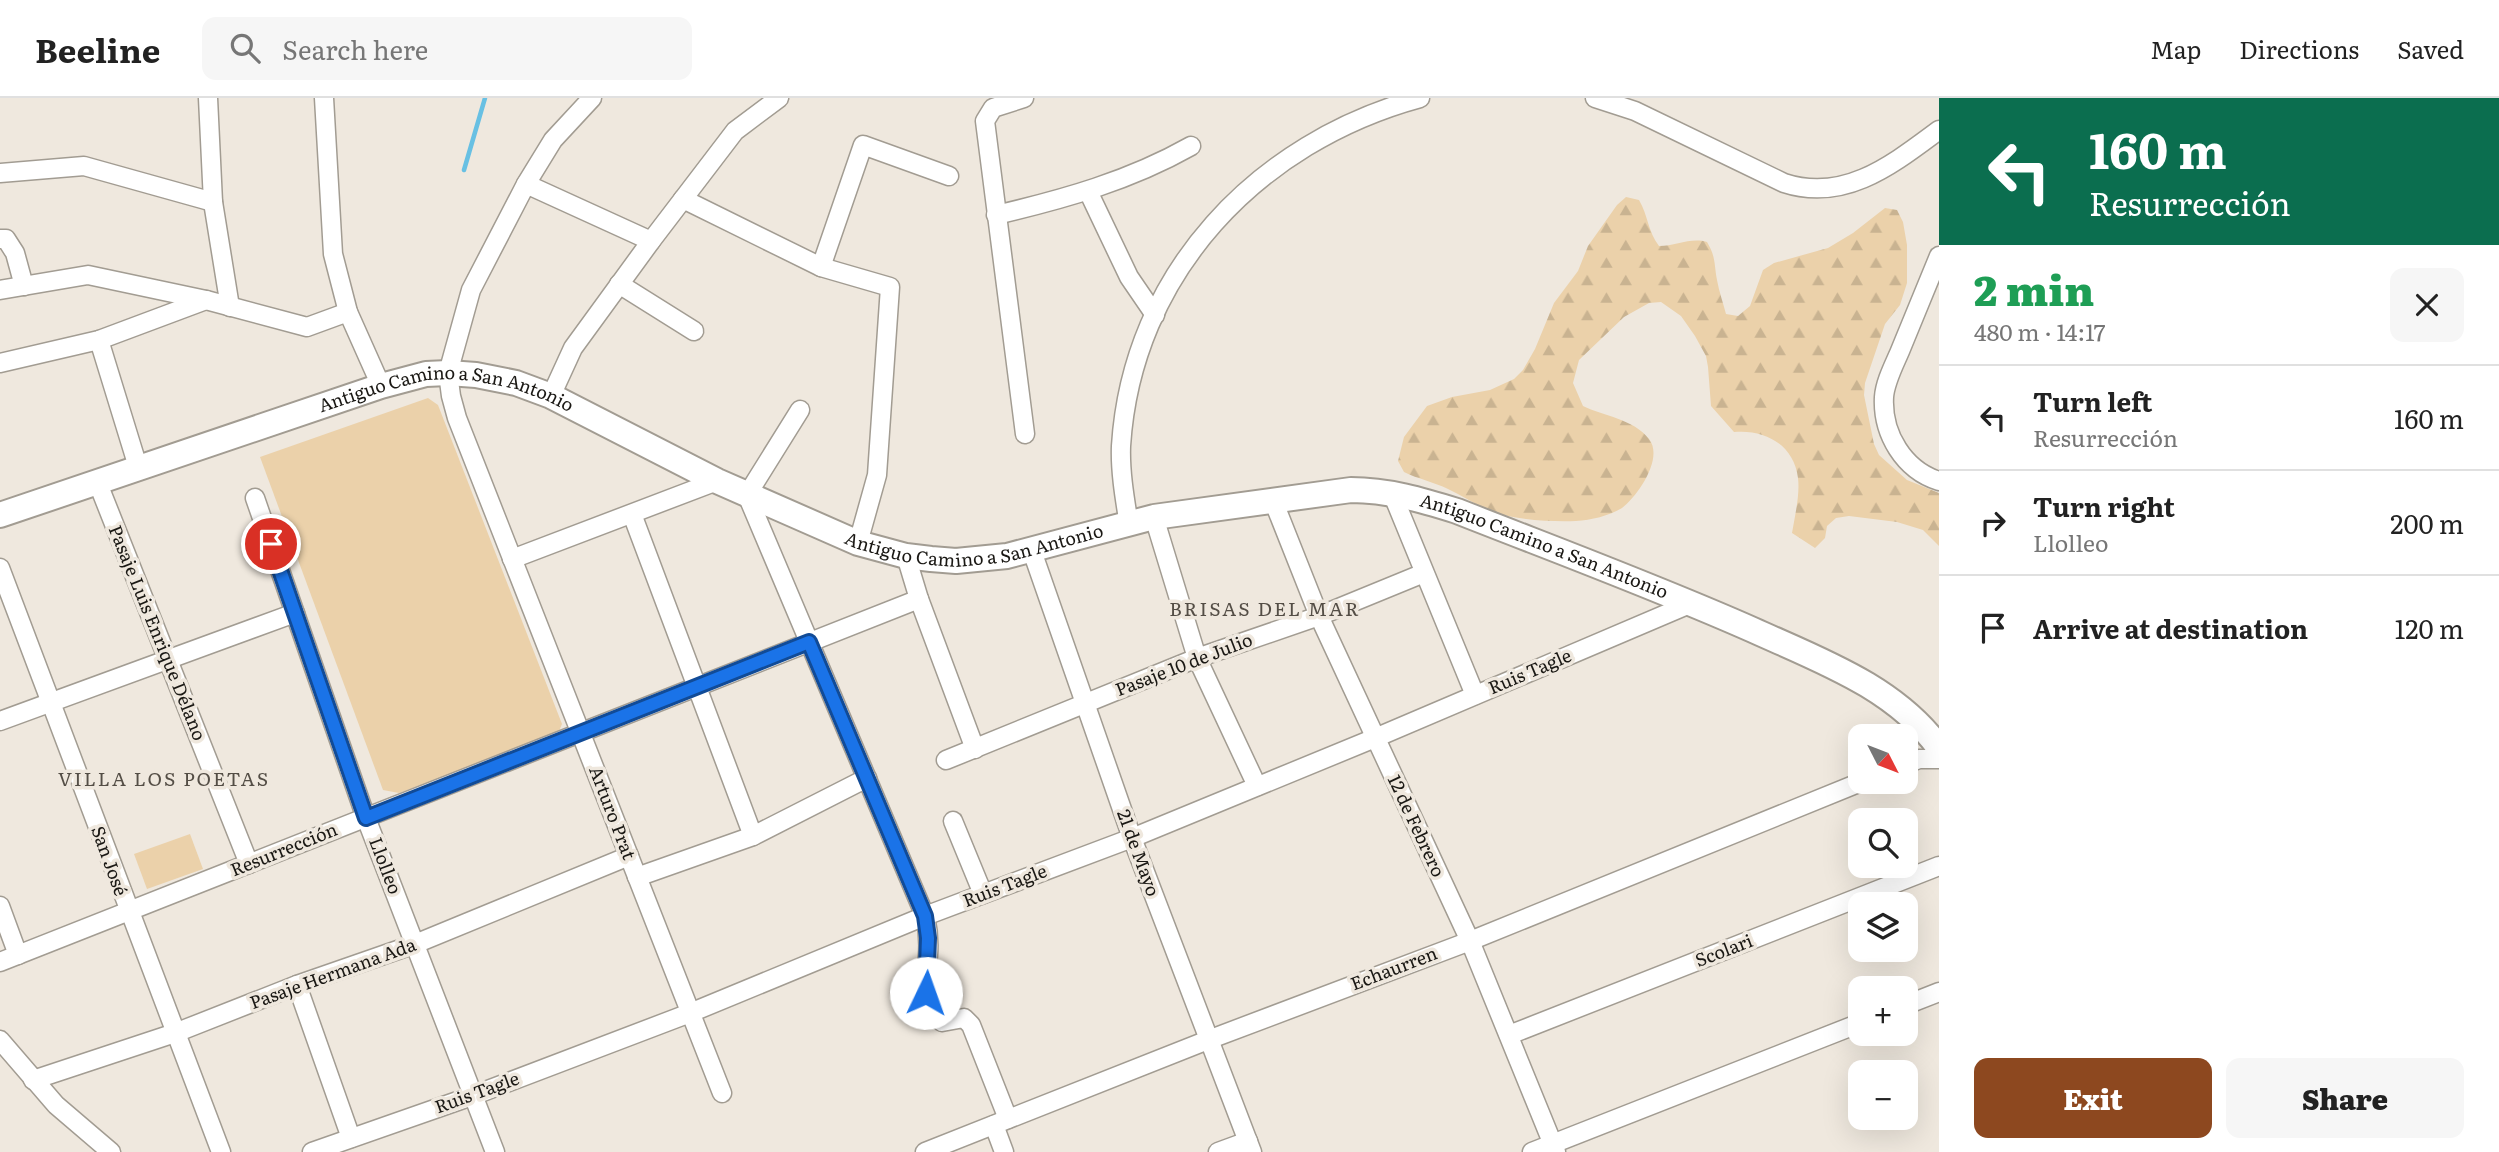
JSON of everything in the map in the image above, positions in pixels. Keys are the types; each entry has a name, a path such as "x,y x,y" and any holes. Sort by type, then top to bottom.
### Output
{"street":[{"path":"208,98 213,202 230,307"},
{"path":"324,98 333,254 348,312 381,386"},
{"path":"448,373 471,290 526,184 553,140 592,98"},
{"path":"551,396 573,348 735,131 779,98"},
{"path":"1024,98 992,108 985,121 1025,434"},
{"path":"1129,525 1121,448 1124,419 1137,362 1155,315 1172,282 1205,233 1238,197 1291,154 1341,126 1376,111 1420,98"},
{"path":"1595,98 1635,111 1784,183 1808,189 1845,185 1873,176 1939,130"},
{"path":"821,267 863,145 949,176"},
{"path":"996,215 1088,191 1143,172 1191,146"},
{"path":"0,173 85,166 213,202"},
{"path":"526,184 651,241"},
{"path":"1088,191 1129,277 1155,315"},
{"path":"683,199 821,267 890,287 877,475 858,543"},
{"path":"0,239 6,239 15,253 24,286"},
{"path":"1938,259 1884,396 1887,427 1892,441 1921,474 1939,481"},
{"path":"0,290 88,275 206,300 307,327 348,312"},
{"path":"619,284 694,331"},
{"path":"0,363 99,340 206,300"},
{"path":"99,340 138,467"},
{"name":"Antiguo Camino a San Antonio","path":"0,515 381,386 425,374 448,373 496,378 551,396 747,495 858,543 906,556 956,561 982,559 1032,551 1154,517 1351,491 1378,490 1392,493 1457,511 1692,603 1852,676 1900,708 1921,726 1939,748"},
{"name":"Arturo Prat","path":"448,373 457,418 722,1093"},
{"path":"800,410 747,495 925,916 928,946 925,982 929,1005 942,1022 964,1018 971,1025 1001,1122 1004,1152"},
{"name":"Pasaje Luis Enrique Délano","path":"97,481 249,864"},
{"path":"512,559 718,481"},
{"path":"1392,493 1475,695"},
{"name":"Llolleo","path":"256,498 366,818 495,1152"},
{"name":"12 de Febrero","path":"1273,500 1319,616 1470,941 1555,1148"},
{"path":"632,514 753,836"},
{"path":"1154,517 1197,658 1257,786"},
{"name":"21 de Mayo","path":"1032,551 1132,838 1250,1146"},
{"path":"906,556 919,599 975,750"},
{"name":"San José","path":"0,568 221,1152"},
{"name":"Pasaje 10 de Julio","path":"946,760 1197,658 1319,616 1424,573"},
{"name":"Resurrección","path":"0,962 919,599"},
{"name":"Ruis Tagle","path":"312,1152 472,1096 690,1013 925,916 1132,838 1692,603"},
{"path":"0,720 295,613"},
{"path":"1918,760 1939,759"},
{"path":"637,877 753,836 867,778"},
{"name":"Echaurren","path":"925,1152 1208,1040 1470,941 1848,787"},
{"path":"953,821 983,894"},
{"name":"Pasaje Hermana Ada","path":"33,1080 176,1033 297,985 415,944 629,856"},
{"name":"Scolari","path":"1508,1035 1939,866"},
{"path":"0,906 18,955"},
{"path":"297,985 351,1138"},
{"path":"1918,1000 1939,992"},
{"path":"1532,1152 1555,1148 1848,1028"},
{"path":"0,1040 56,1105 111,1152"},
{"path":"1218,1152 1250,1146"}],"green space":[{"path":"1626,197 1639,200 1659,246 1707,242 1713,256 1726,314 1738,316 1750,306 1763,270 1774,263 1828,248 1885,208 1897,210 1903,222 1907,245 1907,283 1900,305 1885,324 1865,383 1864,395 1874,444 1879,455 1907,480 1939,493 1939,546 1923,530 1897,522 1849,516 1836,518 1827,526 1825,538 1815,548 1792,533 1798,478 1791,456 1767,437 1757,433 1734,432 1711,406 1706,356 1681,316 1661,302 1649,303 1624,317 1579,360 1573,383 1583,406 1635,427 1643,432 1653,447 1651,466 1642,486 1622,508 1594,519 1556,521 1521,518 1491,511 1443,487 1404,472 1398,461 1404,437 1427,406 1452,397 1490,390 1514,379 1523,370 1554,303 1578,271 1588,246 1617,205"},
{"path":"428,398 438,405 562,724 557,736 399,793 383,790 260,457"},
{"path":"190,834 203,869 147,889 134,854"}],"waterway":[{"path":"464,170 485,98"}],"district":[{"name":"BRISAS DEL MAR","path":"1265,609"},
{"name":"VILLA LOS POETAS","path":"164,779"}],"route":[{"path":"271,544 366,818 809,642 925,916 928,927 926,993"}]}
